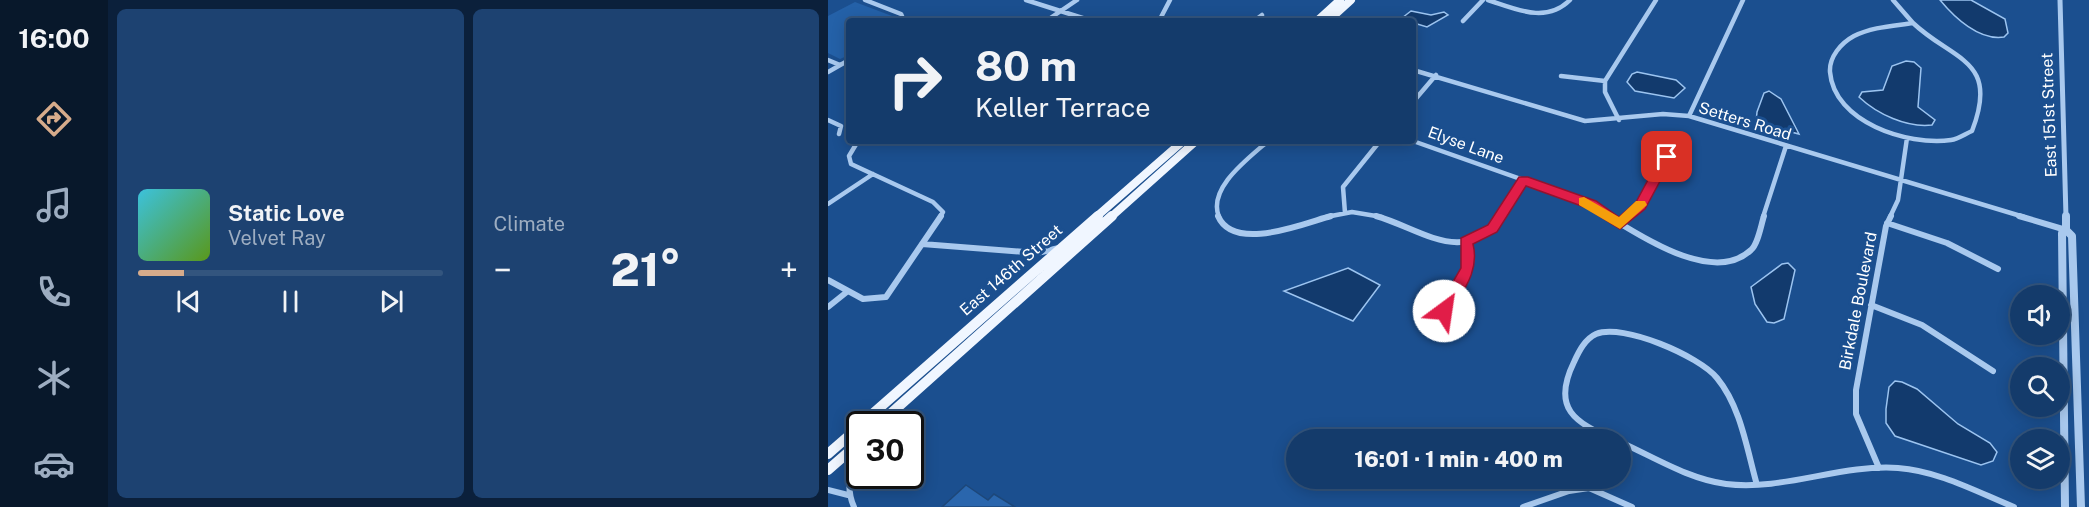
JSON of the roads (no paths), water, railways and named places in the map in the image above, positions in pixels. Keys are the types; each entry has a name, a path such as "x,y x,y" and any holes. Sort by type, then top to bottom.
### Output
{"main road":[{"path":"1320,18 1340,0"},
{"path":"1331,18 1351,0"},
{"name":"East 146th Street","path":"876,411 1180,144"},
{"name":"East 146th Street","path":"894,411 1193,144"},
{"name":"East 146th Street","path":"828,454 846,438"},
{"path":"828,470 846,454"}],"street":[{"path":"865,0 901,14 903,18"},
{"path":"1026,0 1082,18"},
{"path":"1050,18 1077,0"},
{"path":"1161,18 1170,0"},
{"path":"1464,21 1483,0"},
{"path":"1488,0 1540,14 1557,12 1570,0"},
{"path":"1619,120 1605,92 1605,81 1656,0"},
{"path":"1689,116 1743,0"},
{"path":"1893,0 1913,24 1957,52 1974,70 1979,88 1979,118 1975,129 1958,139 1939,142 1907,138 1851,112 1833,95 1827,78 1835,52 1849,38 1876,28 1913,24"},
{"name":"East 151st Street","path":"2060,0 2066,230 2072,236 2081,507"},
{"path":"1258,18 1262,15"},
{"path":"828,60 840,65"},
{"path":"828,72 846,62"},
{"name":"Setters Road","path":"1416,71 1576,119 1619,120 1665,113 1689,116 2066,230"},
{"path":"1416,98 1436,75"},
{"path":"1561,76 1605,81"},
{"path":"828,120 846,128"},
{"path":"839,134 841,126"},
{"name":"Birkdale Boulevard","path":"1880,468 1861,428 1855,403 1887,223 1898,200 1907,138"},
{"name":"Elyse Lane","path":"1416,142 1591,204 1649,242 1701,261 1718,264 1735,261 1749,254 1756,243 1786,146"},
{"path":"828,280 865,301 879,300 891,292 943,212 942,208 933,202 849,161 857,144"},
{"path":"1265,144 1222,188 1215,202 1217,216 1236,231 1256,235 1345,213 1366,213 1445,242 1466,242 1492,228 1523,180"},
{"path":"1345,213 1343,187 1378,144"},
{"path":"1620,224 1640,206 1667,157"},
{"path":"828,204 873,174"},
{"path":"1887,223 1941,241 1998,269"},
{"name":"East 151st Street","path":"2065,507 2062,233 2066,230"},
{"path":"1444,311 1468,269 1470,258 1466,242"},
{"path":"922,244 1037,253 1063,247"},
{"path":"1037,253 1045,263"},
{"path":"828,307 848,291"},
{"path":"1871,305 1922,325 1993,371"},
{"path":"1591,429 1569,411 1564,388 1588,338 1596,333 1617,330 1706,367 1728,393 1758,484"},
{"path":"1631,447 1707,479 1740,486 1880,468 1909,469 1940,476 2014,507"},
{"path":"1523,507 1569,491 1589,488 1632,507"},
{"path":"848,489 848,495 854,507"},
{"path":"828,490 848,495"}]}
